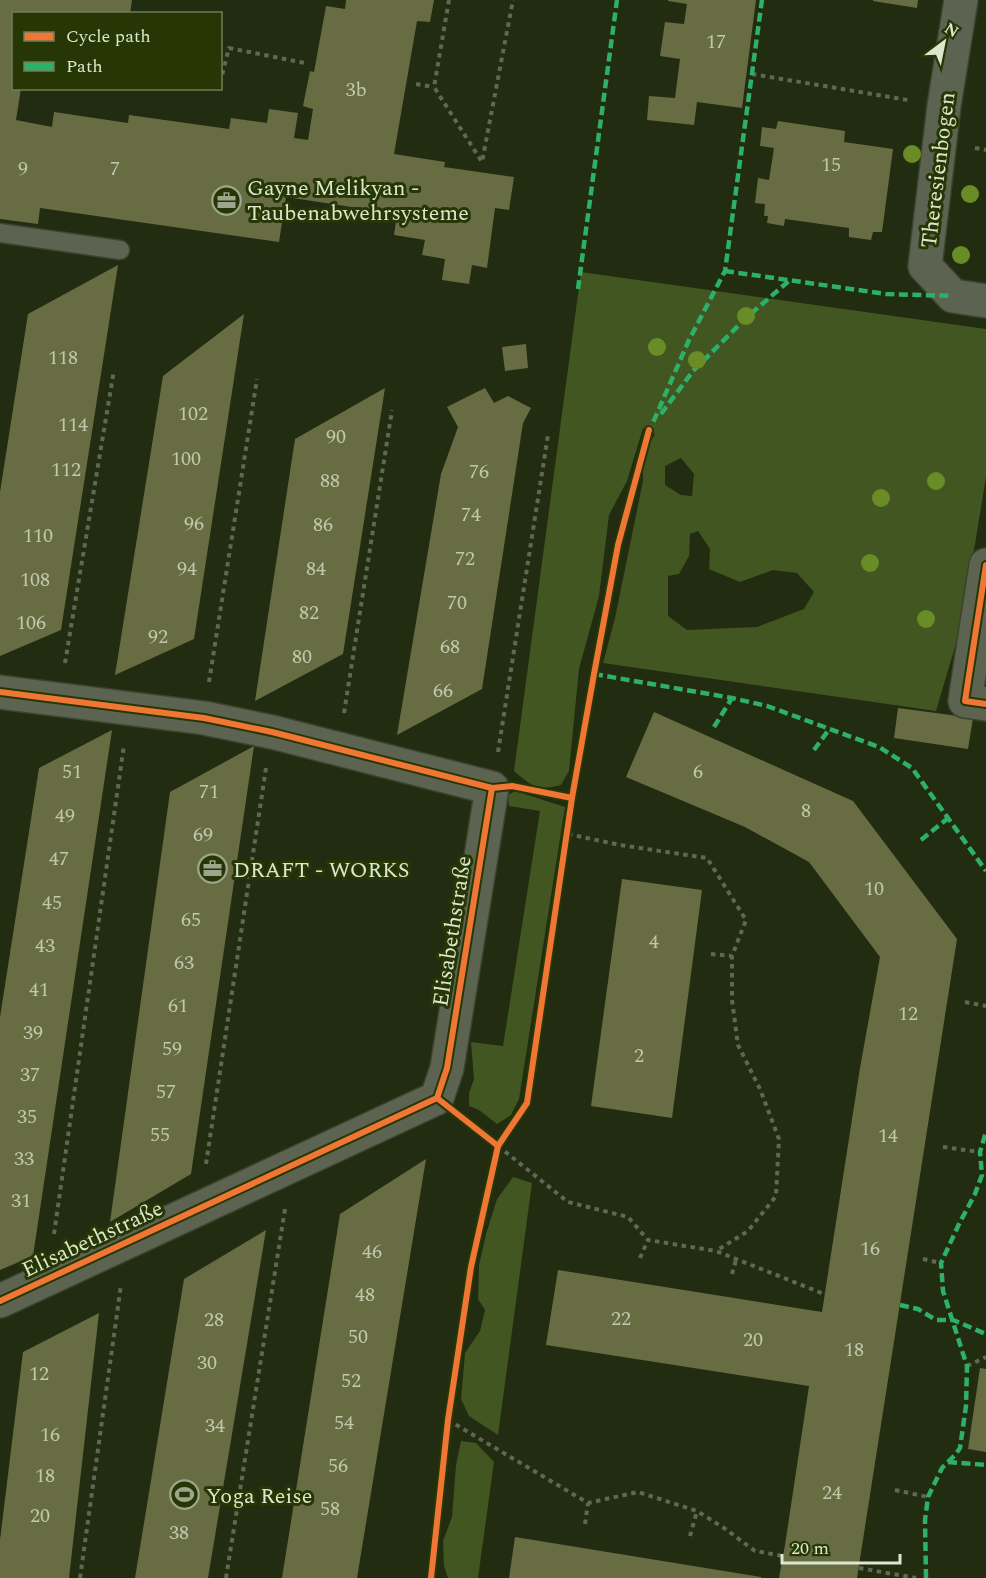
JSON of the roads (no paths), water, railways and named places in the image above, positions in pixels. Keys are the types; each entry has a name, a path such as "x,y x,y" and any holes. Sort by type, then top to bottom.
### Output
{"street":[{"name":"Theresienbogen","path":"961,0 925,266 953,296 986,301"},
{"path":"986,565 965,701 986,704"},
{"name":"Elisabethstraße","path":"0,692 204,718 272,732 492,789 447,1068 437,1098 0,1301"}],"lane":[{"path":"0,233 120,250"}],"place":[{"name":"Gayne Melikyan - Taubenabwehrsysteme","path":"226,200"},
{"name":"DRAFT - WORKS","path":"212,869"},
{"name":"Yoga Reise","path":"185,1495"}]}
